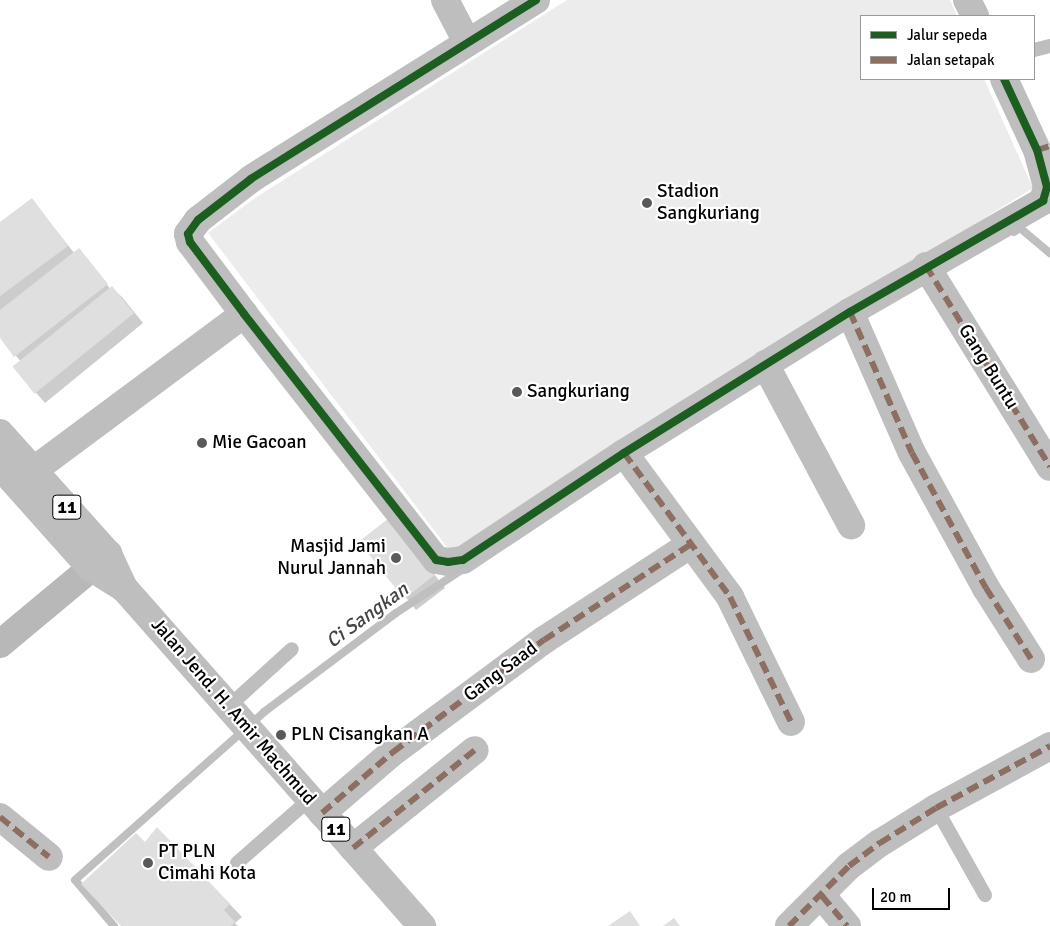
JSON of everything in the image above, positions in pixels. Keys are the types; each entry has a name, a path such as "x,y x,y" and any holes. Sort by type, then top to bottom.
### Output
{"main road":[{"path":"445,0 467,42"},
{"path":"536,0 251,179 191,227 190,242 436,560 463,560 628,458 764,364 926,266 1044,201 1047,187 1044,148 1005,80"},
{"path":"967,0 974,15"},
{"name":"Gang Buntu","path":"926,266 1050,467"},
{"path":"850,312 912,453 986,588 1031,659"},
{"path":"34,470 244,314"},
{"path":"764,364 851,525"},
{"name":"Jalan Jend. H. Amir Machmud","path":"0,433 34,470 99,560"},
{"path":"628,458 730,597 791,722"},
{"name":"Jalan Jend. H. Amir Machmud","path":"0,466 99,560 422,926"},
{"name":"Gang Saad","path":"316,806 544,640 690,545"},
{"path":"0,644 99,560"},
{"path":"789,926 822,896 848,866 936,808 1050,746"},
{"path":"352,848 475,750"},
{"path":"0,817 49,857"},
{"path":"822,896 847,926"}],"lane":[{"path":"1035,50 1050,46"},
{"path":"240,720 292,649"},
{"path":"237,863 316,806"},
{"path":"936,808 985,895"}],"shaded area":[{"name":"Sangkuriang","path":"567,0 950,0 957,15 860,15 860,80 984,80 1033,188 450,551 208,233 255,198"}],"building":[{"path":"32,198 68,246 0,296 0,222"},
{"path":"79,248 108,284 14,357 0,338 0,310"},
{"path":"112,286 134,313 35,394 13,367"},
{"name":"Masjid Jami Nurul Jannah","path":"389,518 434,576 404,599 359,541"},
{"name":"PT PLN Cimahi Kota","path":"157,827 230,904 224,910 235,922 231,926 121,926 81,884 136,833 145,842"},
{"path":"630,911 640,926 608,926"},
{"path":"674,918 680,926 663,926"}],"waterway":[{"name":"Ci Sangkan","path":"1014,232 1020,228 1050,253"},
{"name":"Ci Sangkan","path":"114,926 75,880 264,712 396,613 463,569"}],"marked path":[{"path":"1037,150 1050,146"},
{"path":"926,266 1050,467"},
{"path":"850,312 912,453 986,588 1031,659"},
{"path":"624,453 730,597 791,722"},
{"path":"322,813 393,752 544,640 690,545"},
{"path":"789,926 849,866 880,843 936,808 1050,746"},
{"path":"353,848 475,750"},
{"path":"0,817 49,857"},
{"path":"822,896 847,926"}],"cycle path":[{"path":"536,0 251,179 198,220 188,234 190,242 244,314 436,560 448,562 463,560 624,453 850,312 1043,201 1047,187 1037,150 1004,80"}],"place":[{"name":"Stadion Sangkuriang","path":"647,203"},
{"name":"Sangkuriang","path":"517,392"},
{"name":"Mie Gacoan","path":"202,443"},
{"name":"Masjid Jami Nurul Jannah","path":"396,558"},
{"name":"PLN Cisangkan A","path":"281,735"},
{"name":"PT PLN Cimahi Kota","path":"148,863"}]}
